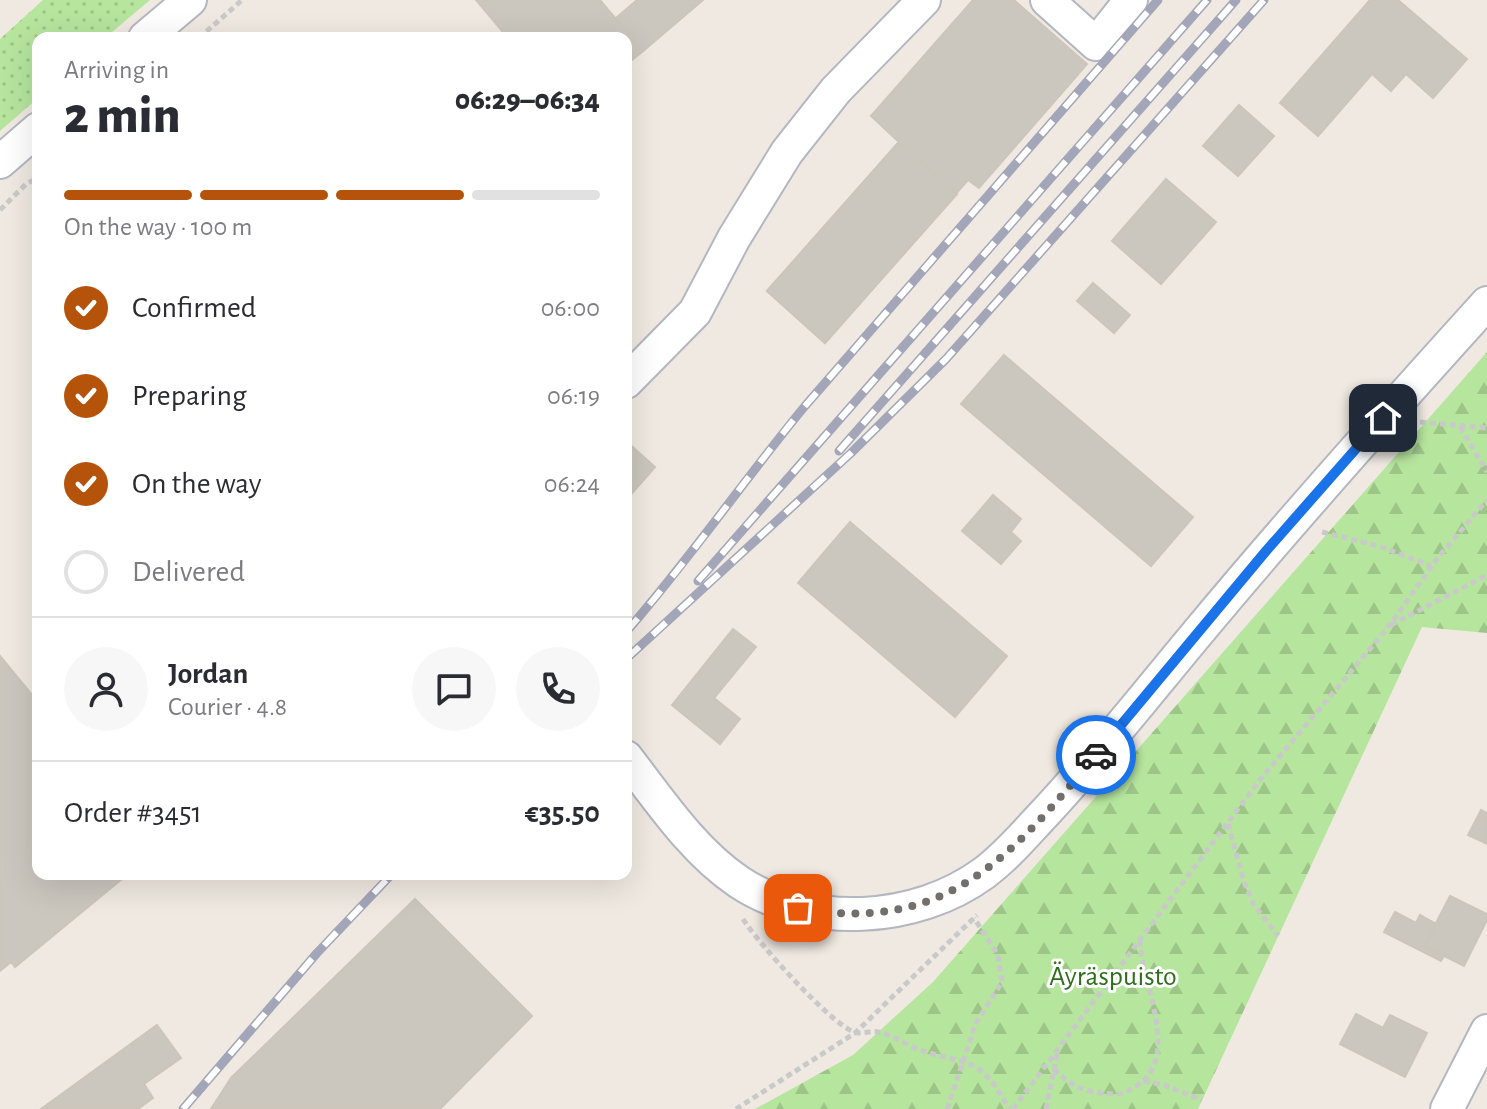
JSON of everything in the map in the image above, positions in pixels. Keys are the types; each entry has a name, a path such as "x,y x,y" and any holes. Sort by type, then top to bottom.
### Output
{"street":[{"path":"152,32 190,0"},
{"path":"632,376 695,312 734,238 787,152 836,90 924,0"},
{"path":"1047,0 1096,44 1131,0"},
{"path":"0,162 32,134"},
{"path":"632,765 669,813 714,862 739,882 770,898 798,908 873,914 935,898 962,886 1003,857 1066,790 1291,522 1487,303"},
{"path":"1447,1109 1487,1031"}],"path":[{"path":"206,32 242,0"},
{"path":"0,210 32,181"},
{"path":"1383,418 1487,428"},
{"path":"1460,426 1487,472"},
{"path":"741,916 770,957 830,1015 855,1033 878,1032 918,1049 980,1068 994,1081 1011,1109 1259,781 1390,625 1431,566 1487,500"},
{"path":"1291,522 1379,546 1431,566"},
{"path":"1390,625 1487,575"},
{"path":"1228,823 1254,905 1278,936"},
{"path":"736,1109 855,1033 983,909"},
{"path":"947,1109 976,1023 1002,982 998,955 974,918"},
{"path":"1054,1069 1067,1083 1091,1093 1121,1095 1144,1081 1157,1058 1156,1014 1140,956 1140,940"},
{"path":"1046,1109 1058,1049"},
{"path":"1144,1081 1164,1085 1202,1100"}],"green space":[{"path":"43,0 150,0 112,32 32,32 32,103 0,131 0,39"},
{"name":"Äyräspuisto","path":"1487,352 1487,633 1422,627 1198,1109 755,1109 853,1055 933,982"}],"building":[{"path":"476,0 600,0 627,32 503,32"},
{"path":"637,0 703,0 643,51 632,38 632,32 627,32 616,18"},
{"path":"973,0 1014,0 1087,64 979,188 968,180 825,343 767,291 899,142 871,116"},
{"path":"1370,0 1398,0 1467,59 1433,98 1406,74 1391,91 1372,74 1318,136 1280,103"},
{"path":"632,38 643,51 632,60"},
{"path":"1239,105 1274,136 1238,176 1203,146"},
{"path":"899,142 957,194 825,343 767,291"},
{"path":"1166,179 1216,222 1161,284 1112,241"},
{"path":"1093,283 1130,315 1114,333 1077,301"},
{"path":"1004,355 1193,517 1151,566 961,404"},
{"path":"632,446 655,467 632,493"},
{"path":"993,495 1021,519 1011,532 1021,541 1001,564 962,531"},
{"path":"850,522 1007,656 955,717 798,583"},
{"path":"733,629 756,647 714,698 740,719 720,744 672,705"},
{"path":"0,656 32,695 32,880 121,880 15,967 11,962 0,971"},
{"path":"1481,810 1487,813 1487,844 1468,835"},
{"path":"1450,896 1487,914 1487,920 1464,966 1424,946"},
{"path":"415,899 532,1016 440,1109 211,1109 231,1078"},
{"path":"1395,912 1416,923 1420,915 1436,924 1424,946 1444,956 1441,961 1384,932"},
{"path":"1356,1014 1383,1028 1390,1015 1427,1033 1405,1077 1340,1044"},
{"path":"157,1025 181,1058 144,1084 153,1098 138,1109 41,1109"}],"railway":[{"path":"632,625 805,406 1158,0"},
{"path":"698,581 1207,0"},
{"path":"839,451 1236,0"},
{"path":"632,654 851,453 946,359 1264,0"},
{"path":"183,1109 317,953 386,880"}],"way so far":[{"path":"798,908 831,914 873,914 935,898 962,886 1003,857 1096,755"}],"route":[{"path":"1096,755 1266,551 1383,418"}]}
